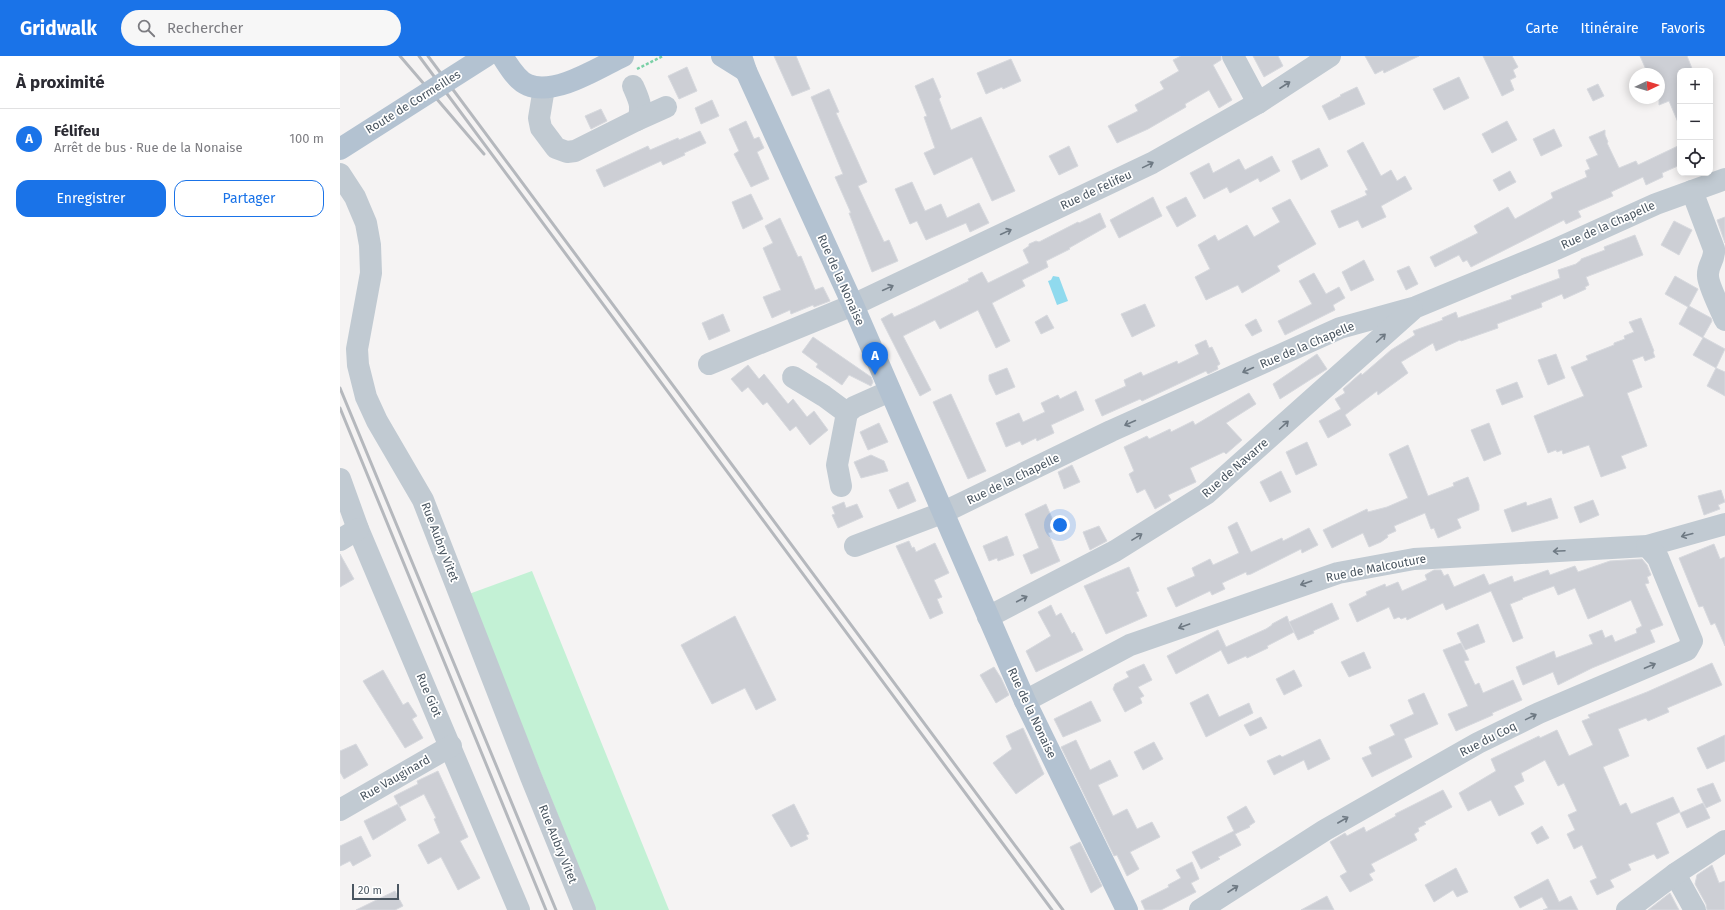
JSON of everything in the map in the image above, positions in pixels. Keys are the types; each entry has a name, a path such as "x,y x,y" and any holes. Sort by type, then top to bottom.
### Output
{"main road":[{"name":"Route de Cormeilles","path":"340,149 486,56"},
{"path":"502,56 520,80 529,85 544,88 559,86 623,56"},
{"name":"Rue de la Nonaise","path":"722,56 743,63 853,305 942,513 1025,701 1127,910"}],"street":[{"path":"1233,56 1258,103"},
{"name":"Rue de Felifeu","path":"709,364 853,305 1152,163 1258,103 1330,56"},
{"path":"633,86 641,105 640,115 637,120"},
{"path":"544,88 539,113 541,128 556,148 567,152 575,151 666,107"},
{"name":"Rue Aubry Vitet","path":"340,174 355,197 366,223 370,245 371,273 357,349 358,365 366,397 377,421 423,500 531,777 585,910"},
{"name":"Rue de la Chapelle","path":"942,513 1111,431 1340,328 1416,307 1552,251 1656,204 1725,179"},
{"path":"1692,191 1714,249 1715,257 1709,267 1708,276 1725,320"},
{"name":"Rue de Navarre","path":"988,617 1114,551 1206,494 1416,307"},
{"path":"793,377 824,396 847,413"},
{"path":"841,486 837,465 847,413 854,407 890,391"},
{"name":"Rue Giot","path":"340,479 349,534 451,746 518,910"},
{"path":"855,546 942,513"},
{"name":"Rue de Malcouture","path":"1025,701 1130,645 1338,573 1414,559 1647,546 1725,524"},
{"name":"Rue du Coq","path":"1200,910 1325,830 1478,743 1539,713 1687,650 1692,641 1658,558 1647,546"},
{"name":"Rue Vauginard","path":"340,810 451,746"},
{"path":"1626,910 1675,874 1725,841"},
{"path":"1675,874 1695,910"}],"green space":[{"path":"532,571 669,910 596,910 469,594"}],"water":[{"path":"1053,276 1059,277 1068,301 1057,305 1048,281 1051,280"}],"building":[{"path":"774,56 796,56 810,89 792,96"},
{"path":"1181,56 1221,56 1221,60 1213,65 1232,100 1219,108 1209,90 1185,104 1186,107 1148,129 1117,143 1108,126 1138,111 1135,105 1164,89 1160,82 1179,71 1173,60"},
{"path":"1253,56 1278,56 1283,66 1264,77"},
{"path":"1365,56 1419,56 1384,73 1383,70 1375,74"},
{"path":"1483,56 1512,56 1518,67 1513,70 1516,77 1510,80 1514,90 1502,96"},
{"path":"1640,56 1687,56 1692,68 1677,68 1677,120 1669,101 1665,103 1665,68 1645,68"},
{"path":"1011,59 1021,81 1003,89 1002,87 986,94 977,73"},
{"path":"687,67 697,91 679,99 668,76"},
{"path":"1459,77 1469,98 1444,110 1433,89"},
{"path":"933,78 941,97 939,99 951,130 981,117 1015,191 992,201 972,157 934,175 924,153 935,148 924,117 927,116 915,86"},
{"path":"1598,84 1604,96 1593,101 1587,89"},
{"path":"1357,87 1365,104 1329,120 1322,106"},
{"path":"829,89 839,112 836,113 867,182 858,186 884,242 889,240 898,261 872,272 849,213 851,213 835,177 843,174 811,97"},
{"path":"712,100 719,116 701,124 695,108"},
{"path":"601,109 607,121 591,129 585,116"},
{"path":"746,121 754,139 759,137 764,148 757,152 769,179 751,187 734,154 739,151 729,129"},
{"path":"1507,121 1517,140 1492,153 1482,134"},
{"path":"1554,129 1562,146 1541,156 1533,139"},
{"path":"1605,130 1607,143 1619,168 1636,161 1638,165 1677,146 1677,166 1662,173 1663,177 1646,185 1643,177 1611,192 1613,196 1578,211 1581,217 1566,224 1564,220 1471,267 1467,260 1463,262 1459,255 1435,267 1430,257 1478,233 1474,226 1508,207 1515,219 1553,198 1551,193 1587,177 1585,171 1590,169 1586,160 1598,155 1589,137"},
{"path":"700,131 706,143 663,165 661,161 604,187 596,170 648,146 650,150 678,138 679,140"},
{"path":"1363,142 1381,176 1391,170 1397,181 1405,176 1412,189 1381,206 1386,217 1362,228 1358,220 1339,228 1331,211 1367,195 1365,191 1368,190 1347,151"},
{"path":"1069,146 1078,166 1059,175 1049,156"},
{"path":"1319,148 1328,166 1301,180 1292,161"},
{"path":"1272,156 1280,171 1260,182 1258,178 1230,193 1227,187 1204,199 1190,173 1209,163 1213,173 1239,159 1245,170"},
{"path":"1510,171 1516,182 1499,191 1493,180"},
{"path":"912,182 925,211 941,204 947,218 979,203 989,223 970,232 966,223 926,240 917,221 910,224 895,189"},
{"path":"751,194 763,219 743,229 732,202"},
{"path":"1153,197 1162,216 1119,238 1110,220"},
{"path":"1186,197 1196,216 1177,227 1166,207"},
{"path":"1290,199 1316,244 1277,266 1280,271 1242,293 1238,285 1206,300 1195,277 1210,269 1198,245 1215,235 1218,241 1247,225 1254,237 1280,222 1272,208"},
{"path":"1100,213 1106,227 1069,248 1070,249 1046,261 1048,267 1022,280 1025,286 992,303 1010,341 996,348 978,310 940,329 935,320 903,336 931,390 920,396 881,319 892,313 894,317 916,307 969,281 968,279 982,272 988,283 1029,263 1023,250 1029,246 1029,244 1036,241 1039,242 1078,222 1079,223"},
{"path":"1725,217 1725,243 1717,220"},
{"path":"780,218 798,257 801,256 815,290 823,287 830,301 814,307 813,305 791,314 790,310 772,318 763,297 781,290 763,248 773,243 765,226"},
{"path":"1674,221 1692,230 1679,255 1661,245"},
{"path":"1635,235 1643,255 1586,277 1589,285 1585,287 1586,289 1564,299 1562,294 1541,303 1542,307 1497,324 1498,328 1461,341 1460,340 1436,351 1433,343 1401,362 1408,373 1378,395 1377,391 1345,415 1351,425 1328,438 1319,421 1341,409 1335,399 1345,393 1343,389 1361,373 1362,375 1391,350 1415,335 1413,331 1443,320 1442,318 1456,312 1458,318 1512,299 1511,296 1560,278 1558,270 1576,264 1581,259 1605,250 1604,247"},
{"path":"1364,260 1374,280 1351,291 1342,272"},
{"path":"1409,266 1418,284 1406,290 1397,271"},
{"path":"1314,273 1326,294 1339,287 1345,298 1333,305 1335,310 1285,335 1278,321 1312,304 1299,281"},
{"path":"1675,276 1698,289 1689,306 1711,318 1712,321 1703,337 1725,349 1716,368 1693,355 1703,338 1679,324 1688,307 1665,294"},
{"path":"1145,304 1155,326 1132,337 1121,314"},
{"path":"723,314 730,331 709,340 702,323"},
{"path":"1047,315 1054,328 1041,334 1035,322"},
{"path":"1641,318 1655,357 1645,361 1643,356 1632,360 1642,387 1627,393 1647,446 1621,456 1626,468 1601,477 1589,445 1563,454 1562,450 1557,452 1556,450 1548,453 1534,416 1584,396 1571,367 1588,360 1586,356 1625,339 1624,336 1634,332 1629,322"},
{"path":"1256,319 1262,331 1252,336 1245,325"},
{"path":"813,337 871,377 873,382 871,386 849,375 842,385 816,367 818,364 802,352"},
{"path":"1206,340 1209,348 1212,347 1220,364 1217,366 1218,369 1208,374 1206,371 1142,401 1140,399 1102,416 1095,400 1126,386 1124,380 1141,372 1143,376 1177,361 1178,364 1199,354 1195,345"},
{"path":"1317,354 1327,369 1280,399 1273,384"},
{"path":"1556,354 1565,378 1548,385 1538,360"},
{"path":"748,365 759,379 764,374 788,404 793,399 807,417 814,411 828,430 810,445 796,426 790,431 767,402 763,405 748,387 742,392 731,379"},
{"path":"1007,368 1015,387 996,395 989,380 989,375"},
{"path":"1716,368 1725,372 1725,396 1707,386"},
{"path":"1517,382 1523,397 1502,405 1496,390"},
{"path":"1076,391 1084,410 1051,425 1054,433 1037,441 1036,438 1022,445 1020,441 1006,447 996,423 1019,413 1023,422 1045,412 1041,403 1058,395 1060,399"},
{"path":"1249,393 1256,404 1226,423 1242,440 1226,454 1224,452 1190,468 1196,482 1168,495 1171,500 1155,509 1145,489 1137,493 1129,474 1134,471 1124,447 1147,436 1149,439 1170,429 1171,432 1193,421 1195,425"},
{"path":"951,394 986,471 968,479 933,402"},
{"path":"879,423 888,442 868,450 860,432"},
{"path":"1489,423 1501,454 1484,461 1471,430"},
{"path":"1307,442 1317,465 1296,475 1286,452"},
{"path":"1408,445 1428,496 1454,486 1453,483 1468,477 1479,505 1479,510 1457,519 1461,528 1438,538 1434,528 1431,529 1425,513 1394,526 1396,531 1387,535 1388,537 1381,542 1369,547 1363,533 1332,548 1323,530 1367,509 1368,512 1387,507 1408,498 1389,454"},
{"path":"871,455 884,461 888,471 861,478 854,462"},
{"path":"1072,465 1080,482 1064,489 1058,472"},
{"path":"1281,471 1291,492 1270,502 1260,482"},
{"path":"908,482 916,501 898,509 889,490"},
{"path":"1721,490 1725,502 1718,505 1720,509 1704,515 1698,496"},
{"path":"1551,498 1558,518 1512,532 1504,510 1526,502 1527,506"},
{"path":"1593,500 1599,515 1580,523 1574,507"},
{"path":"844,502 846,508 857,504 863,517 838,528 832,515 835,514 832,507"},
{"path":"1046,504 1057,530 1048,533 1060,561 1031,574 1023,555 1039,548 1025,514"},
{"path":"1237,522 1251,552 1282,538 1283,541 1309,528 1318,545 1302,553 1301,549 1251,574 1247,575 1246,572 1222,583 1225,589 1212,595 1210,591 1176,607 1167,588 1195,576 1192,568 1210,559 1213,565 1239,553 1228,527"},
{"path":"1099,526 1107,541 1090,550 1083,532"},
{"path":"1007,536 1014,555 998,561 997,558 989,561 983,546"},
{"path":"909,541 912,548 914,547 916,552 935,543 949,573 934,580 942,597 937,599 943,613 930,619 896,546"},
{"path":"1714,544 1720,559 1725,557 1725,646 1715,623 1711,625 1703,606 1699,607 1679,558"},
{"path":"340,554 354,579 340,587"},
{"path":"1642,559 1647,565 1651,575 1647,577 1649,583 1645,584 1663,625 1650,630 1655,642 1592,668 1558,685 1553,672 1523,685 1516,667 1554,651 1556,658 1593,644 1589,635 1602,630 1605,638 1612,635 1615,642 1637,633 1636,629 1642,626 1631,600 1588,619 1575,588 1558,595 1554,586 1510,604 1523,638 1513,642 1491,591 1446,610 1443,603 1407,620 1406,617 1394,619 1389,607 1357,622 1349,604 1367,595 1366,592 1385,584 1386,587 1398,582 1402,591 1427,580 1425,575 1434,570 1441,570 1444,576 1448,574 1454,587 1484,574 1489,585 1512,576 1514,582 1548,570 1550,575 1575,566 1578,572 1610,561"},
{"path":"1129,567 1139,591 1136,592 1147,616 1106,634 1084,586"},
{"path":"1332,603 1339,619 1298,640 1294,632 1267,646 1268,648 1247,658 1246,656 1228,664 1221,650 1176,674 1167,656 1218,630 1226,647 1266,629 1287,616 1289,622"},
{"path":"1051,605 1056,616 1061,613 1072,634 1074,632 1083,650 1036,672 1026,651 1051,636 1038,612"},
{"path":"735,616 776,700 756,710 745,688 712,704 681,645"},
{"path":"1478,624 1485,642 1465,650 1457,633"},
{"path":"1461,643 1469,660 1464,661 1475,685 1479,683 1483,693 1513,680 1522,700 1492,713 1493,715 1456,731 1448,714 1468,706 1443,650"},
{"path":"1364,652 1371,668 1349,677 1341,662"},
{"path":"1712,663 1722,685 1667,708 1669,712 1648,721 1646,718 1618,729 1629,756 1603,767 1620,806 1626,803 1631,814 1673,797 1680,812 1656,823 1669,853 1657,859 1654,854 1628,864 1631,870 1610,880 1614,887 1597,895 1590,881 1597,878 1582,845 1574,849 1567,834 1575,830 1568,815 1577,811 1564,783 1558,786 1545,760 1521,773 1524,781 1514,786 1524,804 1499,816 1491,800 1468,811 1459,793 1496,771 1491,759 1539,736 1540,738 1557,730 1569,756 1593,745 1582,721 1590,718 1588,715 1647,692"},
{"path":"1144,664 1152,680 1138,687 1144,696 1140,698 1142,703 1125,712 1113,689 1115,684 1129,677 1126,672"},
{"path":"994,667 1009,695 996,703 980,675"},
{"path":"383,670 403,705 408,702 417,716 412,719 423,738 405,748 363,681"},
{"path":"1294,670 1302,686 1284,695 1276,679"},
{"path":"1424,693 1438,724 1404,739 1412,757 1372,777 1362,758 1372,754 1369,747 1395,735 1390,725 1414,714 1408,700"},
{"path":"1208,694 1219,717 1249,703 1253,713 1206,737 1190,703"},
{"path":"1091,701 1101,721 1063,737 1054,719"},
{"path":"1261,717 1267,728 1250,736 1244,725"},
{"path":"1023,728 1044,774 1016,794 993,763 1012,749 1006,736"},
{"path":"1725,735 1725,761 1707,769 1697,748"},
{"path":"1320,739 1330,759 1308,770 1304,760 1274,775 1267,761 1280,755 1282,757"},
{"path":"1076,740 1090,770 1110,760 1118,776 1098,785 1113,816 1127,809 1137,829 1152,822 1160,837 1130,852 1139,869 1127,876 1117,855 1114,856 1061,747"},
{"path":"1154,742 1163,759 1143,770 1134,752"},
{"path":"356,744 368,765 344,779 340,772 340,751"},
{"path":"438,771 468,837 460,841 480,878 458,890 441,857 428,864 418,845 440,833 434,819 436,818 424,794 399,807 406,820 373,840 364,821 398,804 394,796 418,784 417,781"},
{"path":"1713,783 1721,801 1706,808 1697,789"},
{"path":"1443,790 1452,807 1424,822 1426,824 1418,828 1419,831 1414,834 1417,840 1371,864 1375,871 1369,874 1373,880 1350,892 1340,876 1347,872 1330,842 1345,833 1347,836 1364,827 1366,832 1396,816 1395,814"},
{"path":"1703,803 1710,818 1687,828 1680,813"},
{"path":"794,804 809,834 806,835 808,839 791,847 772,815"},
{"path":"1246,806 1255,822 1249,826 1250,827 1235,834 1241,845 1218,857 1220,859 1201,869 1192,852 1234,831 1227,817"},
{"path":"1542,826 1549,838 1537,844 1531,833"},
{"path":"361,836 371,856 353,866 350,861 340,866 340,846"},
{"path":"1080,842 1102,886 1091,893 1070,847"},
{"path":"1192,862 1199,879 1191,883 1196,892 1161,910 1145,910 1141,901 1169,887 1168,885 1181,878 1176,870"},
{"path":"1712,865 1719,883 1725,881 1725,910 1707,910 1706,904 1695,884 1697,875"},
{"path":"1456,868 1468,892 1457,897 1453,890 1434,902 1425,885"},
{"path":"1548,879 1559,902 1571,896 1578,910 1543,910 1548,908 1542,897 1520,908 1514,897"},
{"path":"395,891 403,906 395,910 356,910"},
{"path":"1670,893 1679,910 1648,910"},
{"path":"1327,896 1334,910 1301,910"}],"railway":[{"path":"400,56 484,154"},
{"path":"419,56 1052,910"},
{"path":"428,56 1063,910"},
{"path":"340,388 556,910"},
{"path":"340,408 546,910"}],"place":[{"name":"Félifeu","path":"875,375"}]}
